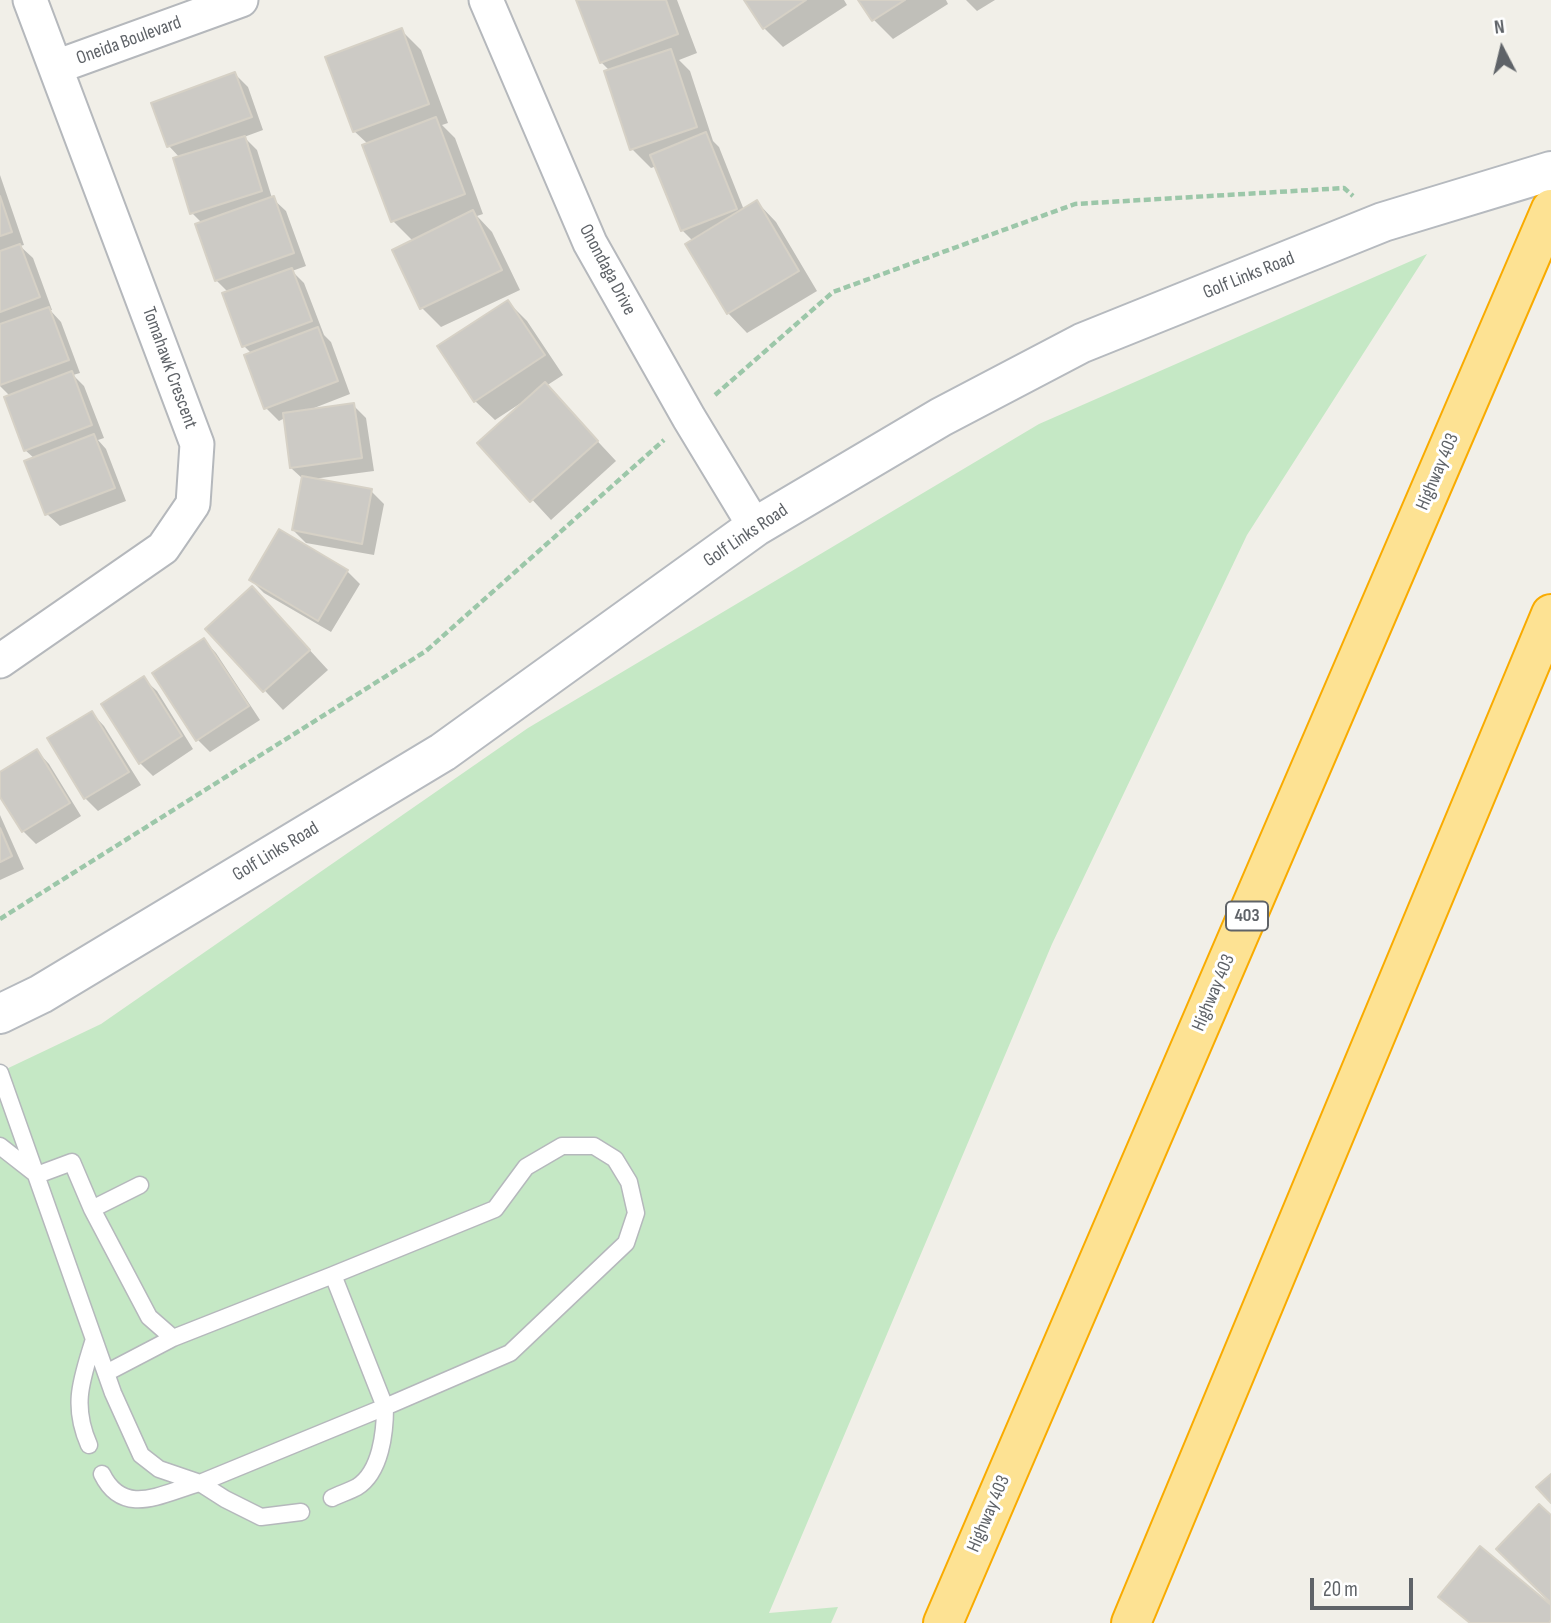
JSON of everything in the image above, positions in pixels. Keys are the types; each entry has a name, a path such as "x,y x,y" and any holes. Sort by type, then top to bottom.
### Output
{"highway":[{"name":"Highway 403","path":"943,1623 1551,209"},
{"path":"1131,1623 1551,614"}],"main road":[{"name":"Golf Links Road","path":"0,1014 41,994 443,752 755,527 941,417 1082,343 1383,222 1551,170"}],"street":[{"name":"Tomahawk Crescent","path":"0,661 163,548 193,504 197,444 30,0"},
{"name":"Oneida Boulevard","path":"57,67 241,0"},
{"name":"Onondaga Drive","path":"486,0 590,243 689,418 755,527"}],"lane":[{"path":"0,1073 113,1393 141,1455 159,1469 200,1483 261,1517 301,1512"},
{"path":"0,1146 37,1175"},
{"path":"102,1474 108,1488 128,1500 150,1500 172,1490 200,1483 510,1353 626,1243 636,1213 629,1182 615,1159 594,1146 562,1146 526,1167 495,1209 173,1338 106,1373"},
{"path":"37,1175 72,1162 92,1209 149,1317 173,1338"},
{"path":"92,1209 140,1185"},
{"path":"332,1498 360,1485 377,1461 385,1433 385,1406 333,1275"},
{"path":"89,1444 82,1427 79,1391 94,1339"}],"path":[{"path":"0,919 426,651 833,292 1075,204 1345,188 1383,222"}],"green space":[{"path":"1427,254 1247,535 1052,944 769,1613 838,1607 831,1623 0,1623 0,1072 101,1024 528,728 1039,424"}],"building":[{"path":"576,0 666,0 678,34 600,63"},
{"path":"744,0 806,0 763,29"},
{"path":"858,0 905,0 872,21"},
{"path":"402,28 429,104 353,132 325,57"},
{"path":"671,49 697,127 630,150 604,71"},
{"path":"235,72 252,117 167,147 151,103"},
{"path":"436,117 465,194 391,222 362,145"},
{"path":"706,132 737,209 681,231 650,155"},
{"path":"245,136 262,191 190,214 173,158"},
{"path":"0,196 12,232 0,236"},
{"path":"274,196 294,253 215,281 195,224"},
{"path":"757,200 799,271 727,314 685,244"},
{"path":"473,210 502,270 420,309 392,250"},
{"path":"20,244 40,297 0,312 0,251"},
{"path":"292,268 312,321 242,347 222,293"},
{"path":"508,300 545,355 474,402 437,346"},
{"path":"49,307 69,360 0,385 0,324"},
{"path":"318,327 338,381 264,409 244,355"},
{"path":"72,371 92,425 24,451 4,397"},
{"path":"545,382 598,441 530,502 477,443"},
{"path":"354,403 362,458 290,468 283,413"},
{"path":"94,434 115,488 45,515 24,461"},
{"path":"302,476 372,489 362,544 292,530"},
{"path":"279,529 348,570 318,621 249,580"},
{"path":"252,586 310,650 263,692 205,629"},
{"path":"204,638 249,706 196,741 152,673"},
{"path":"144,676 182,736 139,764 101,704"},
{"path":"92,711 129,772 84,799 47,738"},
{"path":"37,749 70,803 22,832 0,797 0,772"},
{"path":"0,828 12,856 0,862"},
{"path":"1551,1474 1551,1503 1536,1487"},
{"path":"1539,1504 1551,1515 1551,1603 1496,1549"},
{"path":"1480,1546 1551,1605 1549,1623 1470,1623 1438,1597"}]}
